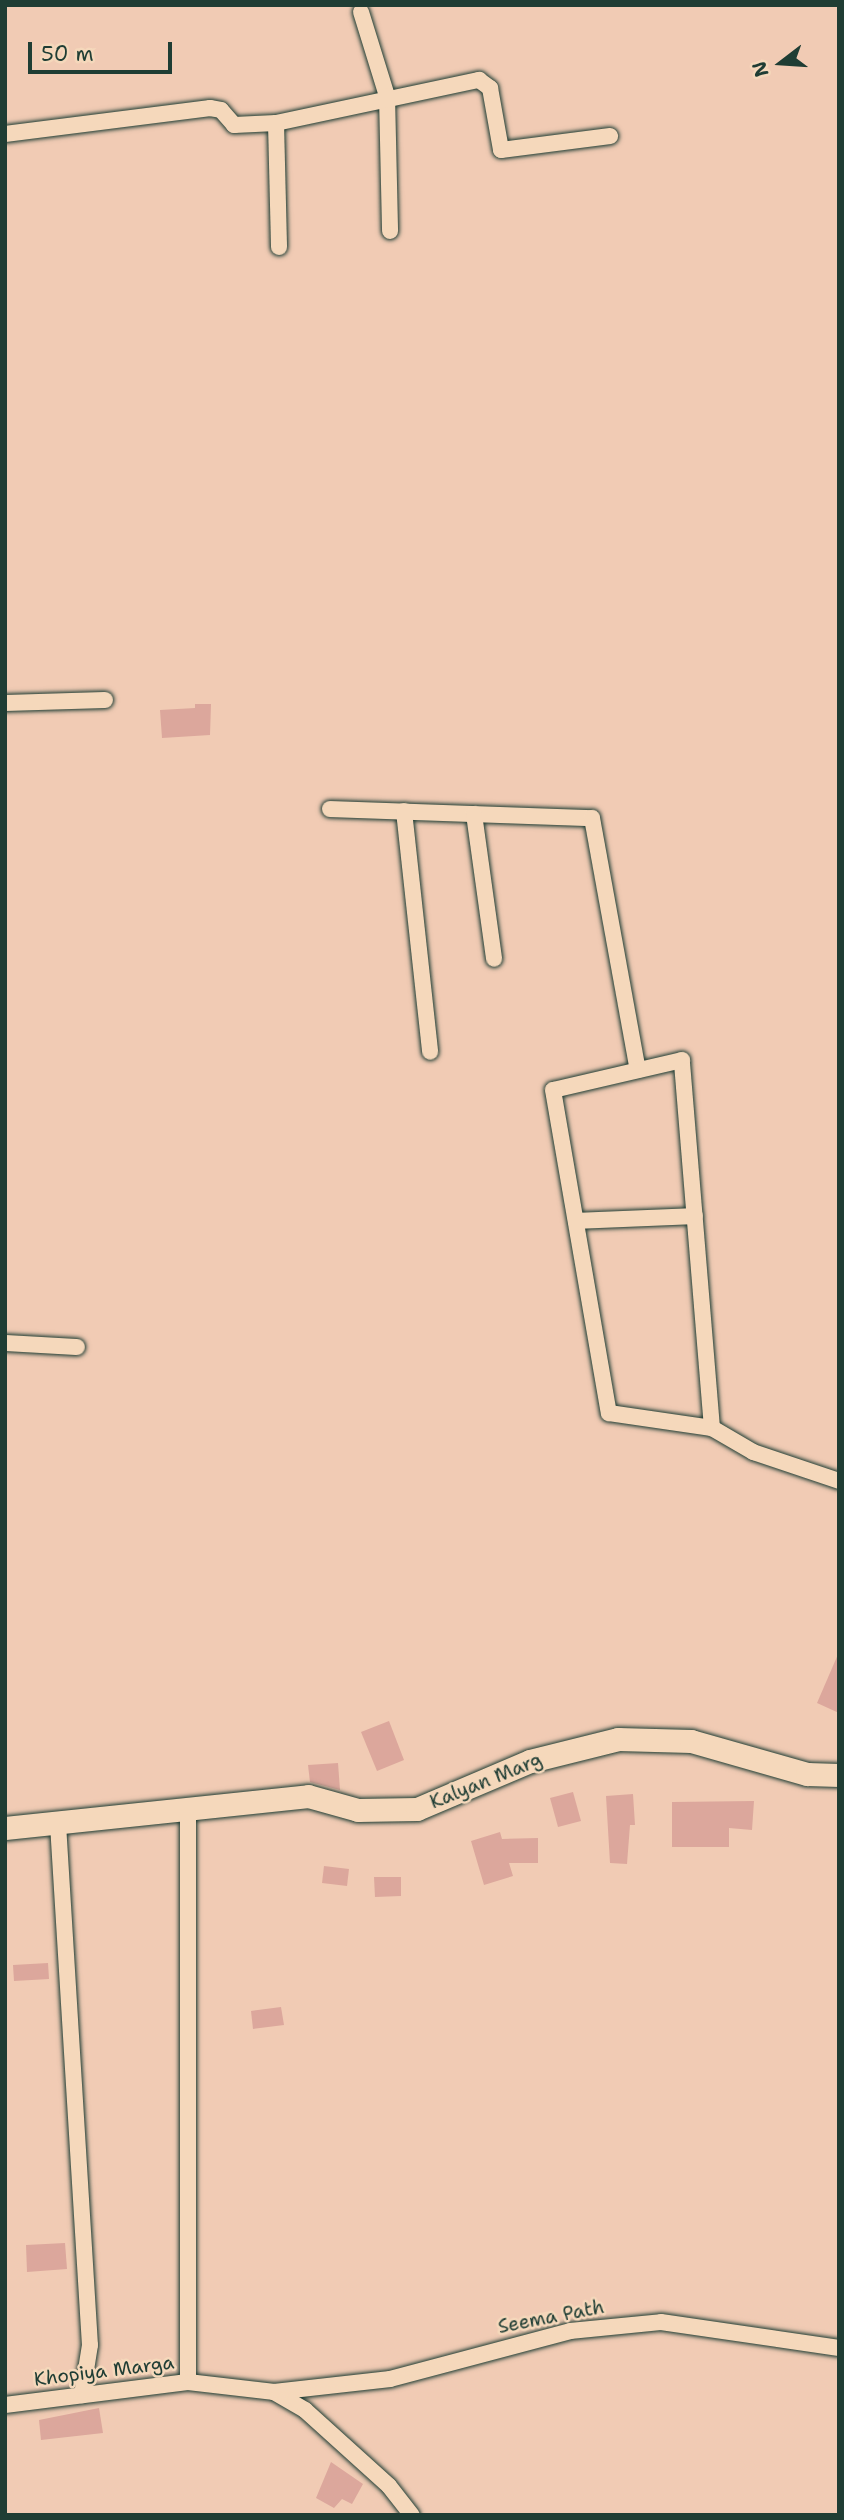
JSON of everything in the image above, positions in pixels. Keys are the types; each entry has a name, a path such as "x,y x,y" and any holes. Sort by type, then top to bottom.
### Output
{"street":[{"path":"361,12 387,96 390,231"},
{"path":"5,134 210,108 221,110 234,125 276,123 387,96 486,82 498,144 510,152 610,136"},
{"path":"276,123 279,247"},
{"path":"5,703 105,700"},
{"path":"330,809 592,818 638,1070"},
{"path":"404,811 430,1052"},
{"path":"474,814 494,959"},
{"path":"712,1428 682,1059 553,1090 609,1413 712,1428 752,1452 839,1481"},
{"path":"576,1221 695,1216"},
{"path":"5,1343 77,1346"},
{"name":"Kalyan Marg","path":"5,1828 188,1812 308,1796 358,1810 417,1809 530,1761 618,1739 691,1741 807,1774 839,1774"},
{"path":"187,2382 188,1812"},
{"path":"58,1824 90,2345 82,2395"},
{"name":"Seema Path","path":"274,2392 390,2379 570,2331 661,2322 839,2348"},
{"name":"Khopiya Marga","path":"5,2405 187,2382 274,2392 305,2410 389,2486 412,2515"}],"building":[{"path":"195,704 211,704 210,735 162,738 160,710 195,708"},
{"path":"839,1652 839,1713 817,1703"},
{"path":"389,1721 404,1760 377,1771 361,1732"},
{"path":"338,1763 340,1790 310,1782 308,1765"},
{"path":"573,1792 581,1821 558,1827 550,1798"},
{"path":"633,1794 635,1825 630,1825 627,1864 610,1863 606,1796"},
{"path":"754,1801 752,1830 729,1828 729,1847 672,1847 672,1802"},
{"path":"500,1832 502,1839 538,1838 538,1863 509,1863 513,1876 484,1885 471,1841"},
{"path":"324,1866 349,1869 347,1886 322,1883"},
{"path":"374,1877 401,1877 401,1896 375,1897"},
{"path":"48,1963 49,1979 14,1981 13,1965"},
{"path":"281,2007 284,2025 253,2029 251,2011"},
{"path":"65,2243 67,2269 27,2272 26,2245"},
{"path":"99,2408 103,2433 41,2440 39,2420"},
{"path":"331,2462 363,2484 352,2504 342,2499 334,2508 316,2498"}]}
